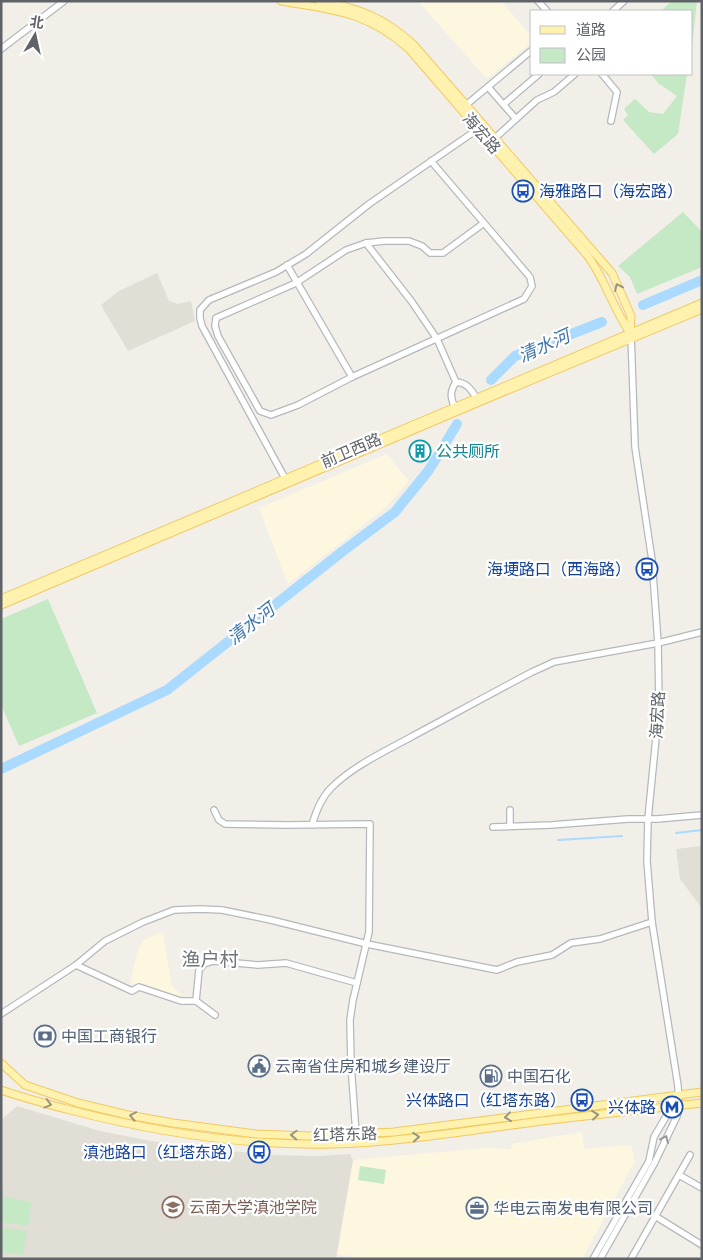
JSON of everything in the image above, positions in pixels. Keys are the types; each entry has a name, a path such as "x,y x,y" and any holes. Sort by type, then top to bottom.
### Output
{"main road":[{"name":"海宏路","path":"281,1 346,12 364,18 394,35 409,49 481,127 588,255 599,270 621,320 631,336"},
{"name":"海宏路","path":"319,1 357,9 397,30 413,44 466,105 481,127 495,138 612,273 631,316 631,336"},
{"name":"前卫西路","path":"631,336 702,303"},
{"name":"前卫西路","path":"1,599 50,581 631,336 702,309"},
{"name":"前卫西路","path":"1,605 50,581"},
{"name":"红塔东路","path":"1,1063 25,1086 34,1089 128,1115 211,1129 256,1134 309,1136 394,1132 702,1092"},
{"name":"红塔东路","path":"1,1090 125,1124 178,1134 241,1141 296,1144 331,1144 419,1137 702,1103"}],"street":[{"path":"1,50 64,1"},
{"path":"613,10 624,1"},
{"path":"466,105 530,52"},
{"path":"504,104 538,75"},
{"path":"495,138 537,100 554,92 574,75"},
{"path":"603,75 618,92 611,121"},
{"path":"488,86 516,118"},
{"path":"287,481 202,326 200,310 209,300 288,266 369,204 481,127"},
{"path":"431,161 484,223 530,277 532,286 524,299 352,378 298,405 271,415 260,411 218,336 216,318 296,283 346,250 366,242 409,241 422,246 430,253 443,253 484,223"},
{"path":"366,242 412,302 437,339 456,382"},
{"path":"288,266 352,378"},
{"name":"海宏路","path":"631,336 635,447 652,560 658,643 659,707 648,819 647,861 652,922 678,1096"},
{"path":"456,382 463,382 468,385 478,400"},
{"path":"456,382 451,389 450,398 456,409"},
{"path":"312,825 325,795 338,782 356,769 532,672 554,662 658,643 702,632"},
{"path":"214,810 219,820 225,824 370,824 370,932 350,1020 351,1073 356,1134"},
{"path":"510,810 510,826"},
{"path":"493,827 702,815"},
{"path":"1,1014 76,965 105,942 143,922 174,910 222,910 367,944 497,970 517,962 552,955 571,943 600,939 652,922"},
{"path":"196,1001 199,970 204,964 213,960 258,965 286,963 357,983"},
{"path":"76,965 132,991 140,987 181,1001 196,1001 214,1015"},
{"path":"600,1259 654,1164 677,1116 678,1096"},
{"path":"593,1259 649,1161 654,1137 664,1118 676,1106"},
{"path":"631,1259 690,1155"},
{"path":"679,1175 702,1188"},
{"path":"655,1216 702,1245"}],"shaded area":[{"path":"418,1 501,1 530,35 530,44 487,79"},
{"path":"157,273 169,301 178,304 191,301 195,321 128,351 101,305 119,291"},
{"path":"387,454 409,481 385,508 288,584 259,508"},
{"path":"702,846 701,907 680,879 676,849"},
{"path":"163,932 171,984 182,996 175,997 130,983 139,946 143,944 141,941"},
{"name":"云南大学滇池学院","path":"17,1106 100,1131 167,1144 269,1155 318,1156 350,1154 353,1160 336,1259 1,1259 1,1120"},
{"name":"华电云南发电有限公司","path":"582,1132 584,1149 631,1145 635,1161 582,1259 369,1259 337,1254 353,1160 485,1148 511,1149 512,1144"}],"green space":[{"path":"672,1 697,1 693,37 693,10 662,10"},
{"path":"652,75 687,75 678,134 654,154 623,120 628,115 624,109 635,99 649,112 663,114 677,96 658,83"},
{"path":"683,212 702,232 702,267 637,294 630,277 618,266"},
{"path":"48,599 97,713 19,746 1,705 1,619"},
{"path":"360,1166 386,1170 384,1184 358,1180"},
{"path":"1,1181 4,1197 32,1202 28,1226 1,1222"},
{"path":"1,1227 27,1231 23,1255 1,1252"}],"waterway":[{"name":"清水河","path":"643,305 702,280"},
{"name":"清水河","path":"491,380 515,356 602,322"},
{"name":"清水河","path":"1,769 167,690 395,512 429,470 457,424"},
{"path":"676,833 702,830"},
{"path":"558,840 622,836"}],"place":[{"name":"海雅路口（海宏路）","path":"523,191"},
{"name":"公共厕所","path":"420,451"},
{"name":"海埂路口（西海路）","path":"647,569"},
{"name":"中国工商银行","path":"45,1036"},
{"name":"云南省住房和城乡建设厅","path":"259,1066"},
{"name":"中国石化","path":"491,1076"},
{"name":"兴体路口（红塔东路）","path":"582,1100"},
{"name":"兴体路","path":"672,1107"},
{"name":"滇池路口（红塔东路）","path":"259,1152"},
{"name":"云南大学滇池学院","path":"173,1207"},
{"name":"华电云南发电有限公司","path":"477,1208"}],"district":[{"name":"渔户村","path":"210,959"}]}
